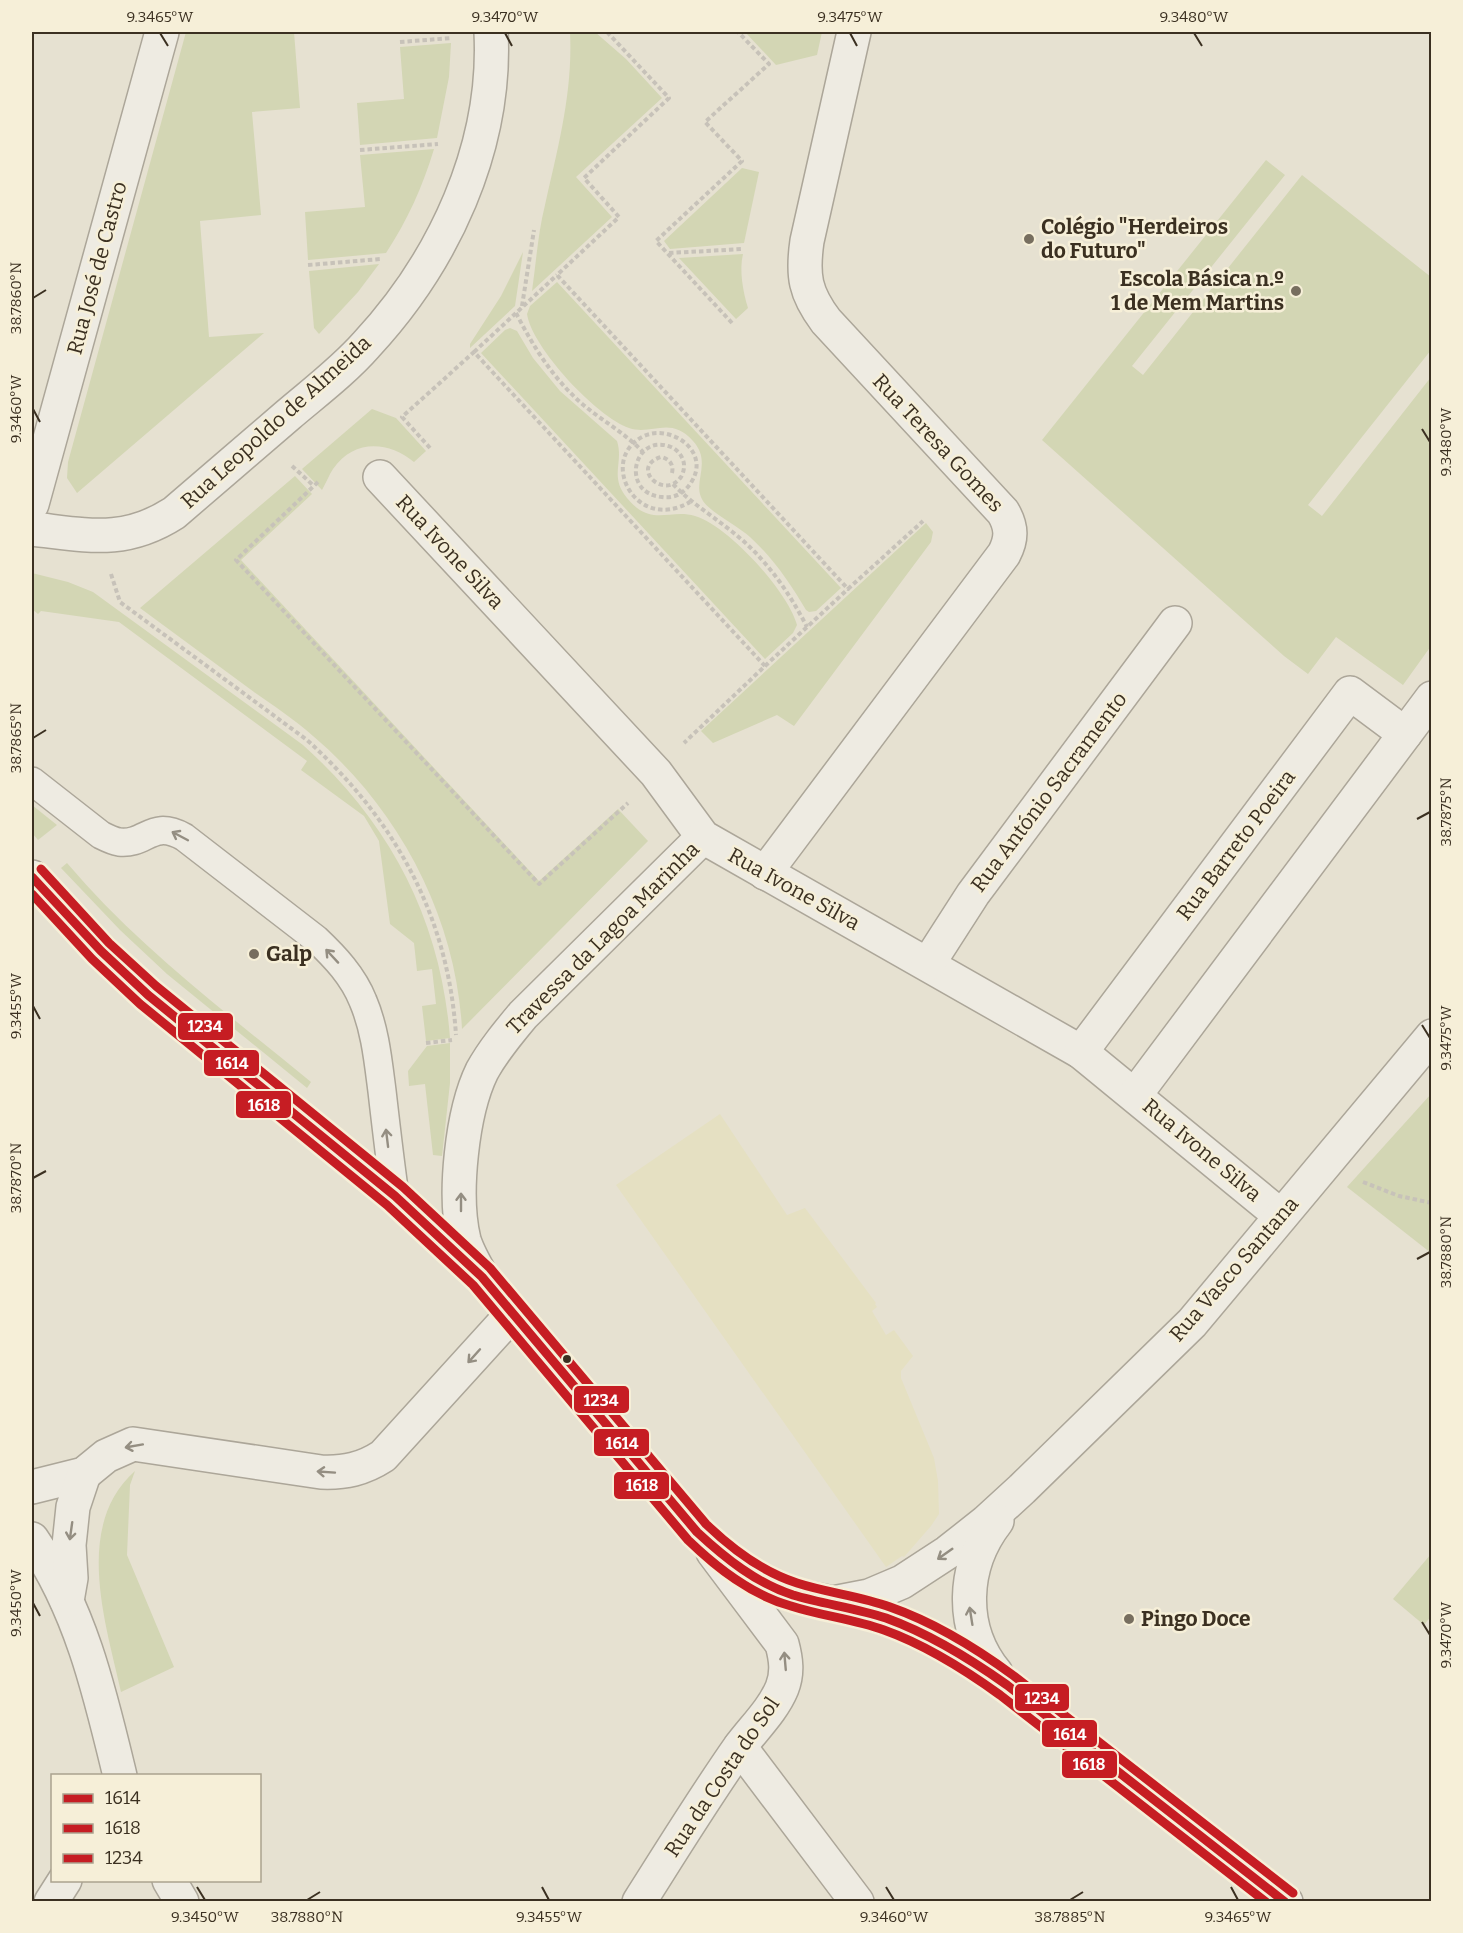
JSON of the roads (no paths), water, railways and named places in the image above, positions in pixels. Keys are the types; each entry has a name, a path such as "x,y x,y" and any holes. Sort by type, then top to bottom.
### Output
{"street":[{"name":"Rua José de Castro","path":"32,504 162,32"},
{"name":"Rua Teresa Gomes","path":"765,873 1004,554 1011,529 1003,512 826,321 813,304 806,284 804,263 807,242 854,32"},
{"name":"Rua Leopoldo de Almeida","path":"32,529 98,536 138,531 157,524 174,513 339,372 384,325 419,279 450,224 476,154 485,119 490,82 492,34"},
{"name":"Rua Ivone Silva","path":"380,477 656,773 703,837 1081,1052 1281,1216"},
{"name":"Rua António Sacramento","path":"928,964 973,894 1175,623"},
{"name":"Rua Barreto Poeira","path":"1081,1052 1350,693 1405,734"},
{"path":"1135,1095 1431,698"},
{"name":"Travessa da Lagoa Marinha","path":"482,1277 465,1241 460,1202 462,1140 469,1105 482,1072 500,1042 523,1015 703,837"},
{"path":"32,877 86,936 148,995 394,1196 482,1277 697,1532 725,1557 756,1578 791,1594 860,1609 922,1633 980,1666 1286,1902"},
{"name":"Rua Vasco Santana","path":"827,1602 855,1600 902,1582 948,1552 1022,1489 1192,1323 1431,1036"},
{"path":"32,1487 84,1474 106,1456 133,1444 321,1472 348,1472 360,1468 383,1456 513,1313"},
{"path":"67,1601 71,1578 69,1545 74,1507 84,1474"},
{"name":"Rua Vasco Santana","path":"1007,1685 993,1670 974,1634 969,1593 971,1572 977,1553 993,1526 1022,1489"},
{"name":"Rua da Costa do Sol","path":"639,1902 740,1747 776,1700 786,1674 786,1659 782,1644 774,1630 697,1532"},
{"path":"32,1539 67,1601 88,1654 102,1699 120,1774"},
{"path":"740,1747 857,1902"},
{"path":"51,1902 64,1882"},
{"path":"170,1882 182,1902"}],"lane":[{"path":"32,781 101,835 112,840 130,841 165,830 173,831 184,837 316,939 334,957 355,985 372,1024 394,1196"}],"place":[{"name":"Colégio \"Herdeiros do Futuro\"","path":"1029,239"},
{"name":"Escola Básica n.º 1 de Mem Martins","path":"1296,291"},
{"name":"Galp","path":"254,954"},
{"name":"Pingo Doce","path":"1129,1619"}]}
